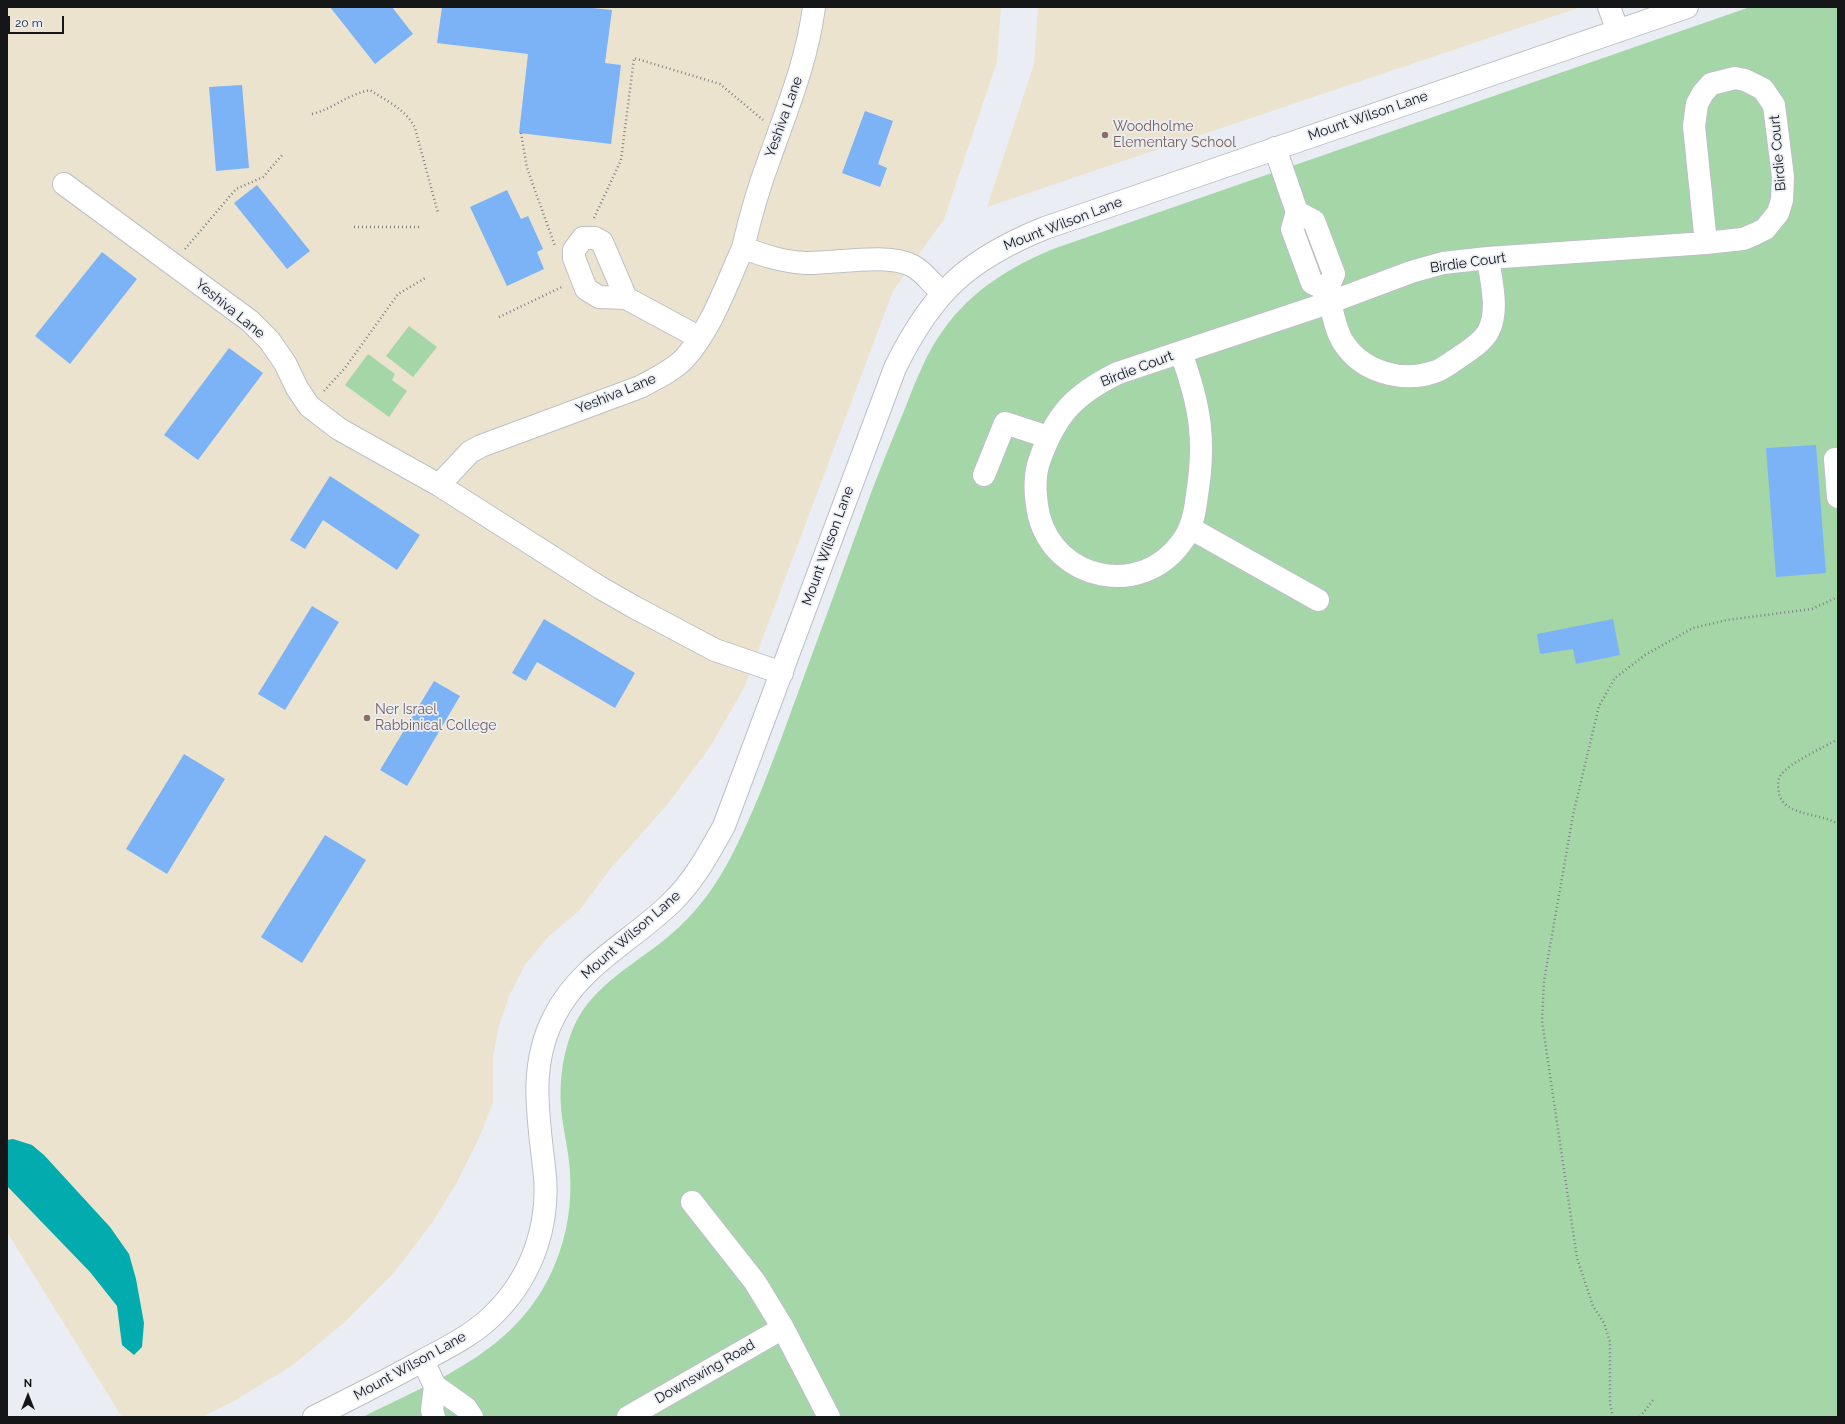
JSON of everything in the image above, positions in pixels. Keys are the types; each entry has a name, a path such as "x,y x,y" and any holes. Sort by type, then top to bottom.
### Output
{"street":[{"name":"Yeshiva Lane","path":"440,485 470,452 488,443 640,387 663,375 683,360 700,338 743,248 766,168 800,73 811,28 814,7"},
{"path":"1609,7 1618,31"},
{"name":"Mount Wilson Lane","path":"314,1417 423,1361 475,1330 496,1312 516,1289 527,1270 542,1229 546,1205 546,1177 538,1114 536,1084 540,1053 546,1034 564,999 591,968 673,902 699,869 724,826 895,368 923,317 942,293 986,256 1014,241 1045,228 1687,7"},
{"name":"Birdie Court","path":"1181,353 1196,397 1202,437 1199,484 1190,528 1181,544 1168,556 1154,567 1135,574 1100,575 1075,565 1055,548 1047,537 1038,510 1036,477 1038,463 1048,437 1061,416 1086,391 1118,373 1181,353 1329,296 1443,263 1488,258 1706,243 1743,239 1765,229 1778,213 1782,200 1783,177 1774,105 1763,90 1745,80 1735,78 1711,84 1703,93 1697,104 1694,126 1706,243"},
{"path":"1275,148 1297,212 1314,220 1334,274 1329,296 1342,341 1351,352 1364,362 1380,371 1396,376 1415,377 1436,372 1479,343 1489,331 1493,319 1494,304 1488,258"},
{"name":"Yeshiva Lane","path":"64,184 250,321 269,340 307,403 339,429 440,485 599,587 634,607 715,650 782,673"},
{"path":"743,248 773,259 805,263 888,260 904,263 914,266 942,293"},
{"path":"626,298 700,338"},
{"path":"984,475 1005,423 1048,437"},
{"path":"1838,459 1835,459 1838,497"},
{"path":"1190,528 1318,600"},
{"path":"692,1202 755,1282 783,1328 829,1417"},
{"name":"Downswing Road","path":"628,1417 783,1328"},
{"path":"423,1361 435,1386 466,1408 472,1417"},
{"path":"434,1417 432,1410 435,1386"}],"path":[{"path":"592,221 621,160 634,58 720,84 767,123"},
{"path":"312,114 320,112 355,93 370,90 400,109 411,118 415,128 438,213"},
{"path":"521,133 527,168 555,248"},
{"path":"173,263 236,189 263,176 283,154"},
{"path":"354,227 420,227"},
{"path":"307,403 327,389 345,368 398,294 427,277"},
{"path":"499,317 568,284"},
{"path":"1614,1417 1610,1404 1610,1342 1604,1323 1593,1306 1577,1258 1542,1020 1544,981 1573,815 1599,706 1615,678 1646,655 1693,628 1727,620 1812,609 1838,597"},
{"path":"1838,739 1792,766 1780,775 1778,785 1779,795 1787,806 1801,813 1830,820 1838,824"},
{"path":"1640,1417 1653,1400"}],"shaded area":[{"name":"Ner Israel Rabbinical College","path":"7,7 1001,7 997,62 944,219 893,291 744,688 710,747 667,805 611,868 579,911 549,936 525,965 510,994 499,1025 493,1057 493,1102 480,1136 456,1184 432,1223 393,1274 345,1322 293,1365 234,1401 202,1417 122,1417 7,1232"},
{"name":"Woodholme Elementary School","path":"1038,7 1581,7 987,207 1034,64"}],"green space":[{"path":"1750,7 1838,7 1838,1417 363,1417 421,1389 475,1358 499,1340 521,1319 540,1294 555,1264 563,1242 568,1219 570,1173 561,1108 561,1076 567,1044 575,1024 593,997 617,975 657,946 689,918 714,886 728,863 769,771 871,493 918,376 938,338 955,315 979,291 993,281 1037,256 1053,249"},
{"path":"409,326 437,347 413,377 386,356"},
{"path":"368,354 395,374 392,380 407,391 389,417 345,385"}],"water":[{"path":"13,1139 32,1145 44,1155 110,1227 129,1254 136,1279 144,1323 142,1347 134,1355 122,1345 117,1306 90,1272 7,1186 7,1140"}],"building":[{"path":"330,7 392,7 413,34 375,64"},
{"path":"442,7 583,7 612,10 605,63 621,65 611,144 519,133 528,54 437,43"},
{"path":"242,85 249,168 216,171 209,87"},
{"path":"865,111 893,121 878,164 887,168 880,187 842,173"},
{"path":"257,185 310,251 287,269 234,203"},
{"path":"507,190 521,219 528,216 543,249 537,252 544,269 507,286 470,207"},
{"path":"102,252 137,279 70,364 35,336"},
{"path":"229,348 263,373 198,460 164,435"},
{"path":"1816,445 1826,573 1776,577 1766,448"},
{"path":"330,476 420,535 397,570 323,520 305,549 290,540"},
{"path":"312,606 339,622 285,710 258,694"},
{"path":"544,619 635,673 615,708 537,662 526,681 512,673"},
{"path":"1613,619 1620,655 1576,664 1573,649 1540,654 1537,634"},
{"path":"434,681 460,696 407,786 380,770"},
{"path":"184,754 225,779 167,874 126,849"},
{"path":"325,835 366,860 302,963 261,937"}],"place":[{"name":"Woodholme Elementary School","path":"1105,135"},
{"name":"Ner Israel Rabbinical College","path":"367,718"}]}
